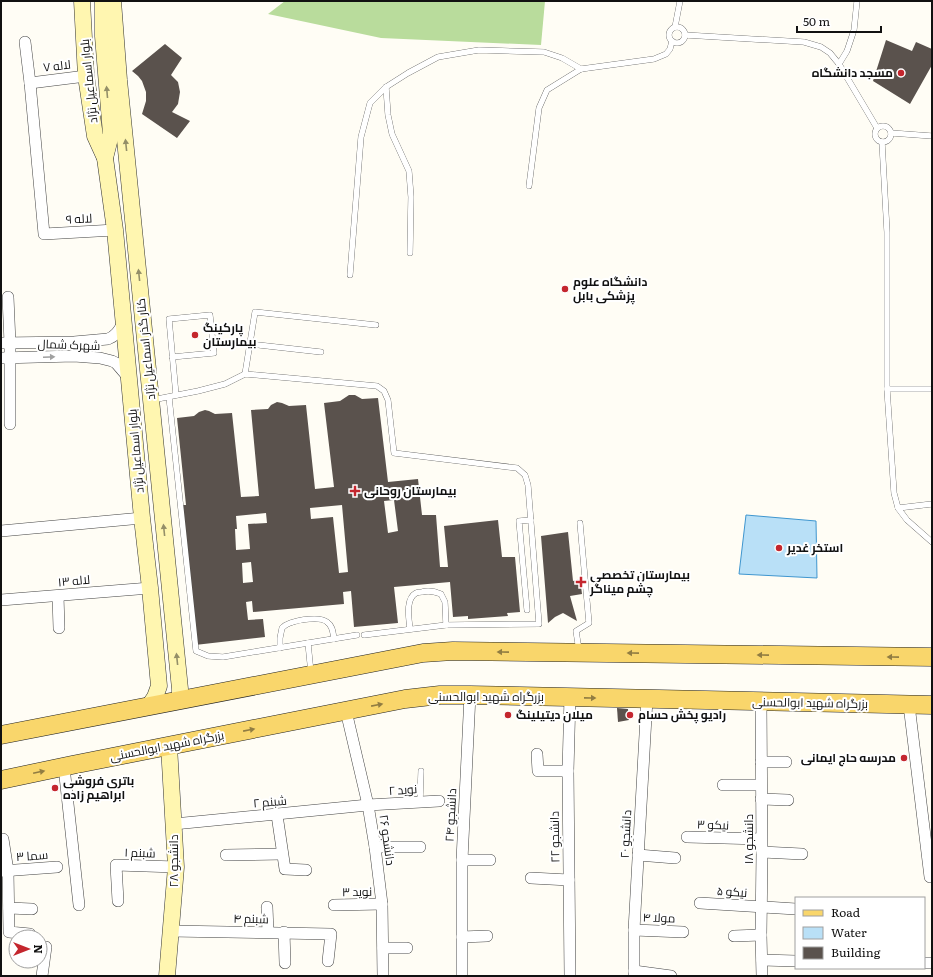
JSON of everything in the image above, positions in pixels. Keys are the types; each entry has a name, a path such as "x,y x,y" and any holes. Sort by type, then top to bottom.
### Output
{"main road":[{"name":"بلوار اسماعیل نژاد","path":"82,1 86,76 95,136 105,158 115,230 159,686"},
{"name":"بلوار اسماعیل نژاد","path":"103,1 103,36 111,134 105,158"},
{"name":"کنار گذر اسماعیل نژاد","path":"113,1 120,88 180,698"},
{"path":"1,735 432,652 453,651 932,657"},
{"path":"149,706 155,697 159,686 173,697 180,698 212,694"},
{"name":"بزرگراه شهید ابوالحسنی","path":"1,780 425,696 470,695 932,705"},
{"name":"دانشجو ۲۸","path":"167,976 176,867 169,746"}],"street":[{"path":"25,42 30,82"},
{"name":"لاله ۷","path":"30,82 86,76"},
{"name":"لاله ۹","path":"30,82 44,234 115,230"},
{"path":"8,297 6,351 10,424"},
{"name":"شهرک شمال","path":"6,351 108,339 117,334 124,322"},
{"path":"74,342 74,356"},
{"name":"شهرک شمال","path":"6,351 112,360 129,378"},
{"path":"1,531 142,518"},
{"name":"لاله ۱۳","path":"1,600 150,588"},
{"path":"58,596 59,628"},
{"name":"دانشجو ۲۴","path":"462,976 462,860 470,695"},
{"name":"دانشجو ۲۲","path":"570,697 568,771 570,976"},
{"name":"دانشجو ۲۰","path":"634,974 634,930 647,699"},
{"name":"دانشجو ۱۸","path":"761,701 762,976"},
{"path":"909,705 930,877"},
{"name":"دانشجو ۲۶","path":"346,711 368,805 375,847 382,904 383,976"},
{"path":"538,754 538,771 568,771"},
{"path":"761,762 786,762"},
{"path":"64,767 79,905"},
{"path":"723,785 761,785"},
{"path":"761,799 788,800"},
{"name":"نوید ۲","path":"368,805 439,801"},
{"name":"شبنم ۲","path":"174,824 368,805"},
{"path":"277,815 285,869 306,870"},
{"name":"نیکو ۳","path":"687,837 761,839"},
{"path":"3,839 9,908 9,929"},
{"path":"375,847 420,847"},
{"path":"762,852 802,854"},
{"path":"226,855 282,854"},
{"path":"638,855 675,858"},
{"path":"462,860 490,860"},
{"name":"شبنم ۱","path":"118,901 116,865 176,867"},
{"name":"سما ۳","path":"5,871 57,867"},
{"path":"531,878 569,880"},
{"name":"نیکو ۵","path":"700,903 795,909"},
{"name":"نوید ۳","path":"334,905 382,904"},
{"path":"267,907 268,932"},
{"path":"9,908 32,909"},
{"name":"شبنم ۴","path":"171,930 331,934 328,961"},
{"name":"مولا ۴","path":"634,930 683,932"},
{"path":"284,932 285,963"},
{"path":"734,936 761,935"},
{"path":"462,937 487,936"},
{"path":"383,948 407,948"},
{"path":"762,960 795,961"},
{"path":"634,974 671,976"},
{"path":"462,976 470,976"}],"lane":[{"path":"675,27 680,1"},
{"path":"839,64 847,51 854,30 857,1"},
{"path":"675,27 682,28 685,35 679,43 675,43 669,38 670,31 675,27"},
{"path":"685,35 804,42 821,47 830,53 839,64 877,128"},
{"path":"529,186 539,108 547,90 581,69 654,60 666,54 670,49 672,41"},
{"path":"350,275 361,137 370,103 386,87 438,57 479,50 544,52 562,58 581,69"},
{"path":"386,87 388,115 392,134 409,171 411,197 410,253"},
{"path":"884,125 888,127 892,133 889,140 882,142 876,138 875,131 880,126 884,125"},
{"path":"892,133 932,136"},
{"path":"882,142 887,232 887,389 894,493 898,508 907,520 932,542"},
{"path":"245,374 255,312 376,325"},
{"path":"172,357 214,352 210,315 169,319 172,357 176,395"},
{"path":"250,344 321,352"},
{"path":"151,400 225,384 245,374 377,386 384,391 388,400 394,453 518,468 525,475 528,485 539,624 446,625 364,635"},
{"path":"887,389 932,389"},
{"path":"169,397 196,651 208,656 224,657 356,635"},
{"path":"898,508 932,504"},
{"path":"527,610 519,521 531,520"},
{"path":"579,653 576,631 589,622 580,522"},
{"path":"410,629 410,600 416,593 426,591 434,591 441,594 445,602 446,625"},
{"path":"280,648 282,628 288,623 302,620 316,618 327,621 332,628 334,639"},
{"path":"308,643 311,675"},
{"path":"420,802 421,771"}],"green space":[{"path":"285,1 545,1 541,45 381,38 268,14"}],"water":[{"name":"استخر غدیر","path":"746,515 816,521 817,578 739,574"}],"building":[{"name":"مسجد دانشگاه","path":"886,40 912,51 916,42 932,49 932,65 910,104 873,81"},
{"path":"165,44 182,58 171,75 178,82 180,92 178,104 172,112 190,121 177,138 142,114 146,101 146,92 142,81 132,71"},
{"path":"349,395 355,395 362,399 378,398 388,482 418,479 422,515 436,515 440,567 448,567 444,526 498,520 502,557 515,557 520,612 507,613 508,616 468,619 468,616 453,617 450,582 394,587 398,623 354,627 351,591 343,592 344,604 253,612 252,601 246,602 248,620 263,619 265,637 195,645 181,505 186,505 177,418 194,416 205,410 215,414 232,413 241,497 259,496 251,410 268,409 271,405 277,402 289,406 306,405 315,489 334,487 324,403 340,401","holes":["394,500 398,531 388,533 384,501","342,505 348,572 339,573 333,517 311,519 310,508","266,513 267,523 248,524 250,549 236,550 236,516","251,562 253,582 243,583 242,563"]},
{"path":"568,532 573,581 580,579 582,594 570,596 577,621 563,613 548,623 541,536"},
{"path":"617,708 628,709 629,720 618,722"}],"place":[{"name":"مسجد دانشگاه","path":"901,73"},
{"name":"دانشگاه علوم پزشکی بابل","path":"565,289"},
{"name":"پارکینگ بیمارستان","path":"195,335"},
{"name":"بیمارستان روحانی","path":"355,491"},
{"name":"استخر غدیر","path":"779,548"},
{"name":"بیمارستان تخصصی چشم میناگر","path":"581,582"},
{"name":"میلان دیتیلینگ","path":"508,715"},
{"name":"رادیو پخش حسام","path":"630,715"},
{"name":"مدرسه حاج ایمانی","path":"904,758"},
{"name":"باتری فروشی ابراهیم زاده","path":"55,788"}]}
